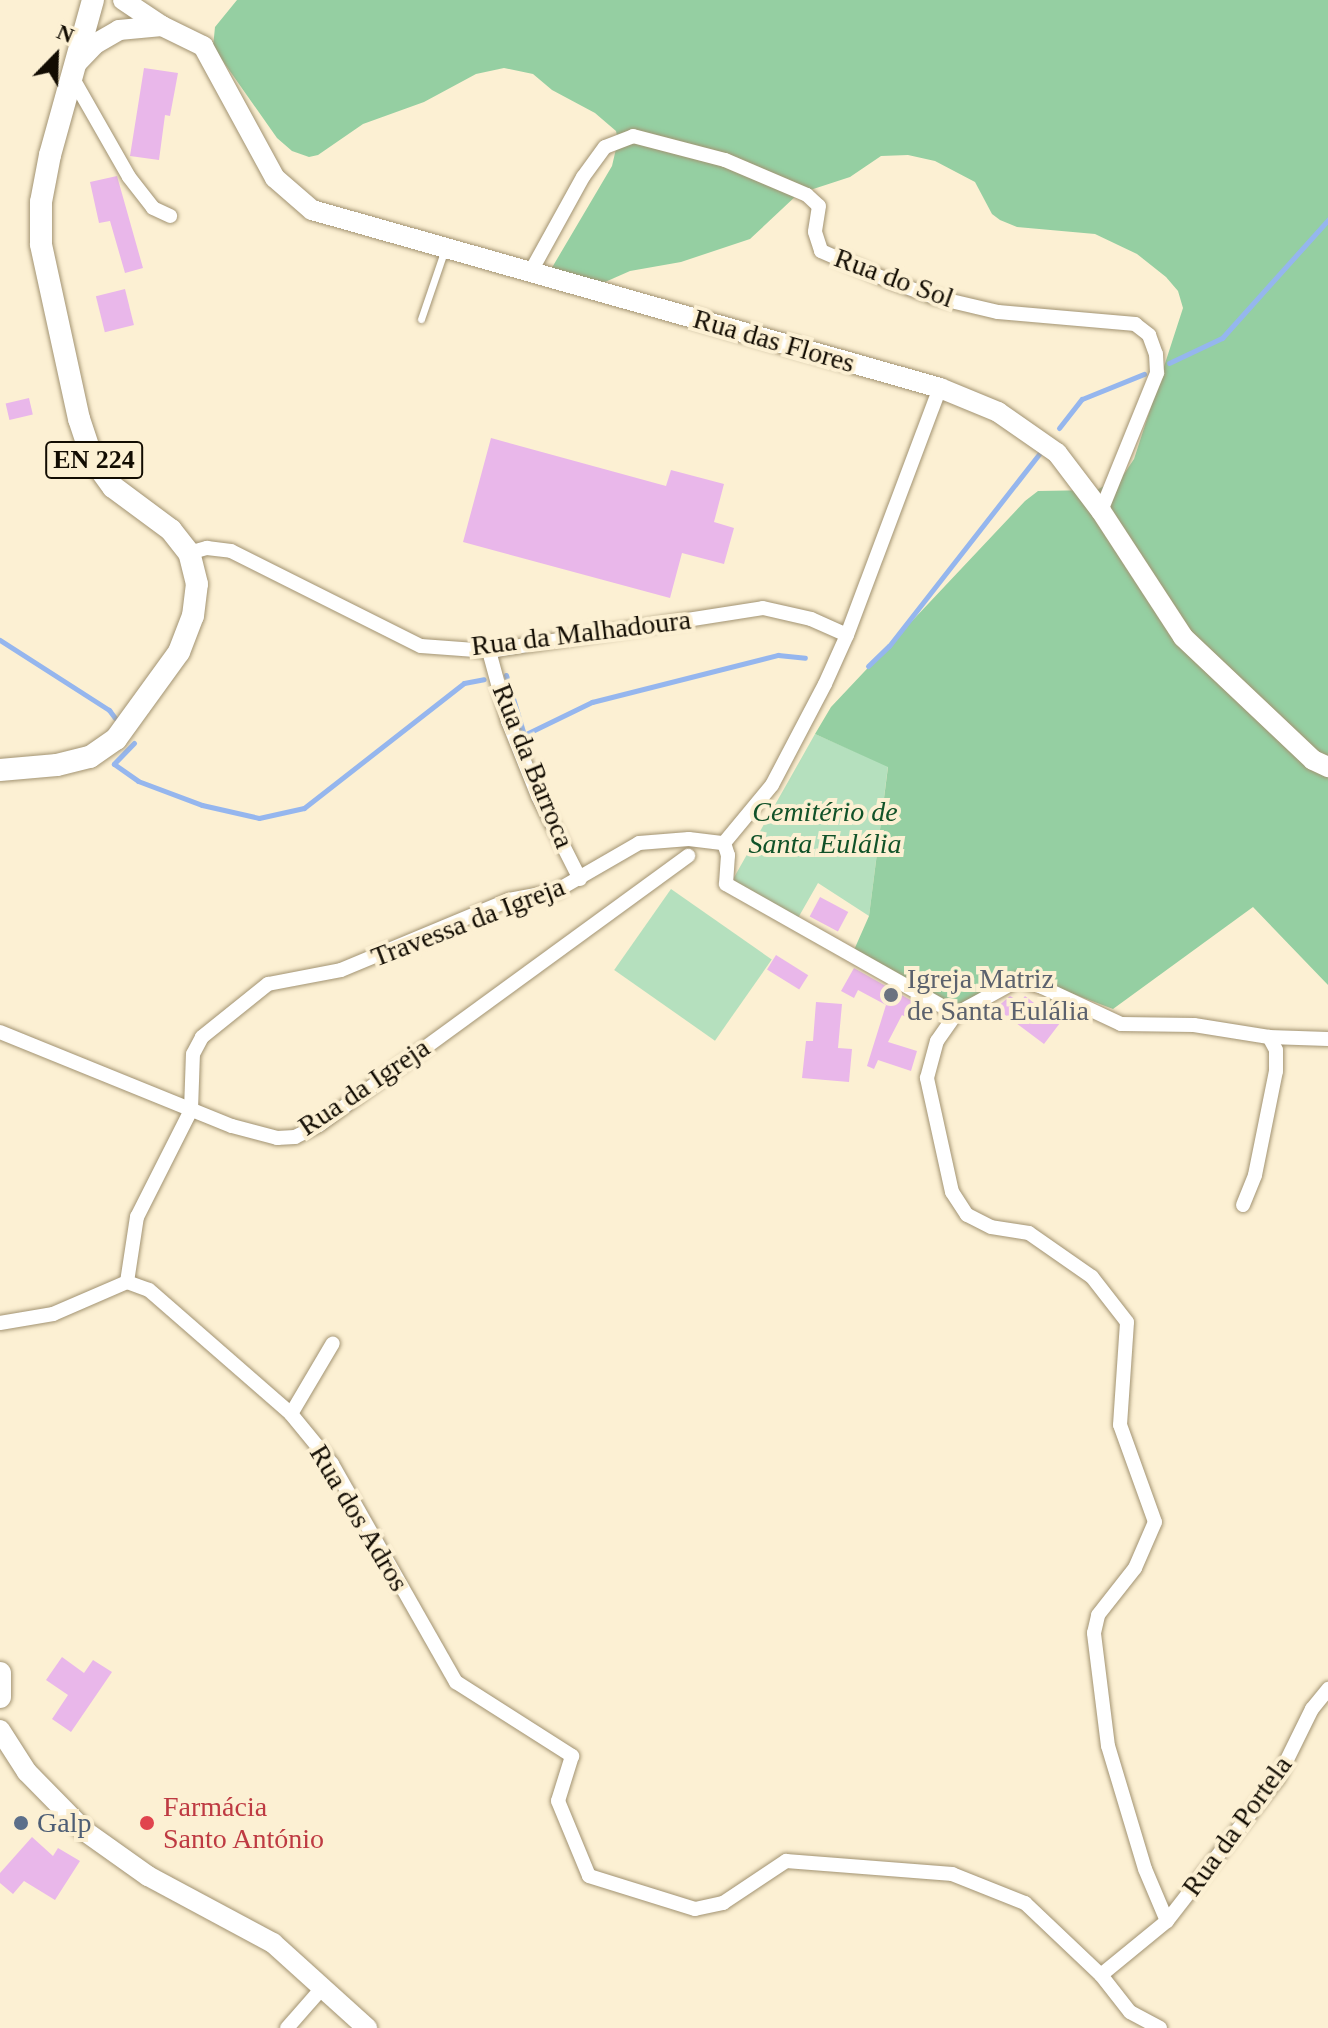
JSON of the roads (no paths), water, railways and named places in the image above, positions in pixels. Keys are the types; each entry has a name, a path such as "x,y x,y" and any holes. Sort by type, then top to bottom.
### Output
{"main road":[{"name":"EN 224","path":"92,3 41,202 41,244 79,419 92,458 113,487 171,530 189,553"},
{"path":"0,770 57,765 90,757 116,739 179,652 193,616 197,584 189,553"},
{"path":"0,1673 0,1697"}],"street":[{"path":"119,30 103,22 92,3 125,2"},
{"name":"Rua das Flores","path":"125,2 162,26 182,33 203,46 263,158 293,197 332,217 940,388 998,412 1057,453 1101,511 1183,637 1313,760 1328,767"},
{"path":"162,26 119,30 95,44 73,71 129,177 153,208 170,216"},
{"name":"Rua do Sol","path":"530,273 590,167 605,147 633,136 725,160 807,195 819,206 815,232 821,251 892,282 934,297 998,312 1135,324 1149,335 1156,354 1157,373 1101,511"},
{"path":"940,388 847,635 772,785 724,843 728,855 726,884 956,1014"},
{"name":"Rua da Malhadoura","path":"189,553 207,548 231,551 421,646 489,651 763,608 811,619 847,635"},
{"name":"Rua da Barroca","path":"489,651 508,721 538,796 580,879"},
{"name":"Travessa da Igreja","path":"191,1110 193,1054 202,1037 268,984 341,970 509,900 556,891 639,843 689,839 724,843"},
{"name":"Rua da Igreja","path":"0,1032 191,1110 277,1138 295,1137 319,1125 688,856"},
{"path":"1167,1921 1145,1869 1108,1746 1094,1633 1098,1615 1135,1568 1155,1522 1120,1425 1127,1322 1092,1277 1029,1233 991,1227 967,1215 952,1192 927,1078 937,1041 956,1014 1018,980 1042,987 1121,1024 1194,1025 1269,1037 1328,1039"},
{"path":"1243,1205 1255,1175 1276,1071 1276,1050 1269,1037"},
{"path":"0,1323 53,1314 127,1282 137,1217 191,1110"},
{"name":"Rua dos Adros","path":"127,1282 149,1290 291,1414 332,1464 456,1682 572,1756 558,1801 589,1876 695,1909 723,1903 786,1861 952,1874 1025,1903 1101,1975"},
{"path":"291,1414 333,1343"},
{"name":"Rua da Portela","path":"1101,1975 1167,1921 1278,1778 1312,1709 1328,1689"},
{"path":"0,1730 27,1772 86,1832 148,1876 273,1943 367,2028"},
{"path":"1101,1975 1130,2012 1160,2028"},
{"path":"287,2028 323,1987"}],"lane":[{"path":"421,319 445,249"}],"waterway":[{"path":"1169,363 1222,338 1328,220"},
{"path":"1059,428 1082,399 1144,374"},
{"path":"868,666 889,646 1040,453"},
{"path":"0,640 109,710 115,718"},
{"path":"506,675 524,735 592,702 778,655 805,658"},
{"path":"134,743 114,764 138,781 202,805 259,818 304,808 464,683 484,679"}],"place":[{"name":"Igreja Matriz de Santa Eulália","path":"891,995"},
{"name":"Galp","path":"21,1823"},
{"name":"Farmácia Santo António","path":"147,1823"}],"park label":[{"name":"Cemitério de Santa Eulália","path":"825,828"}]}
